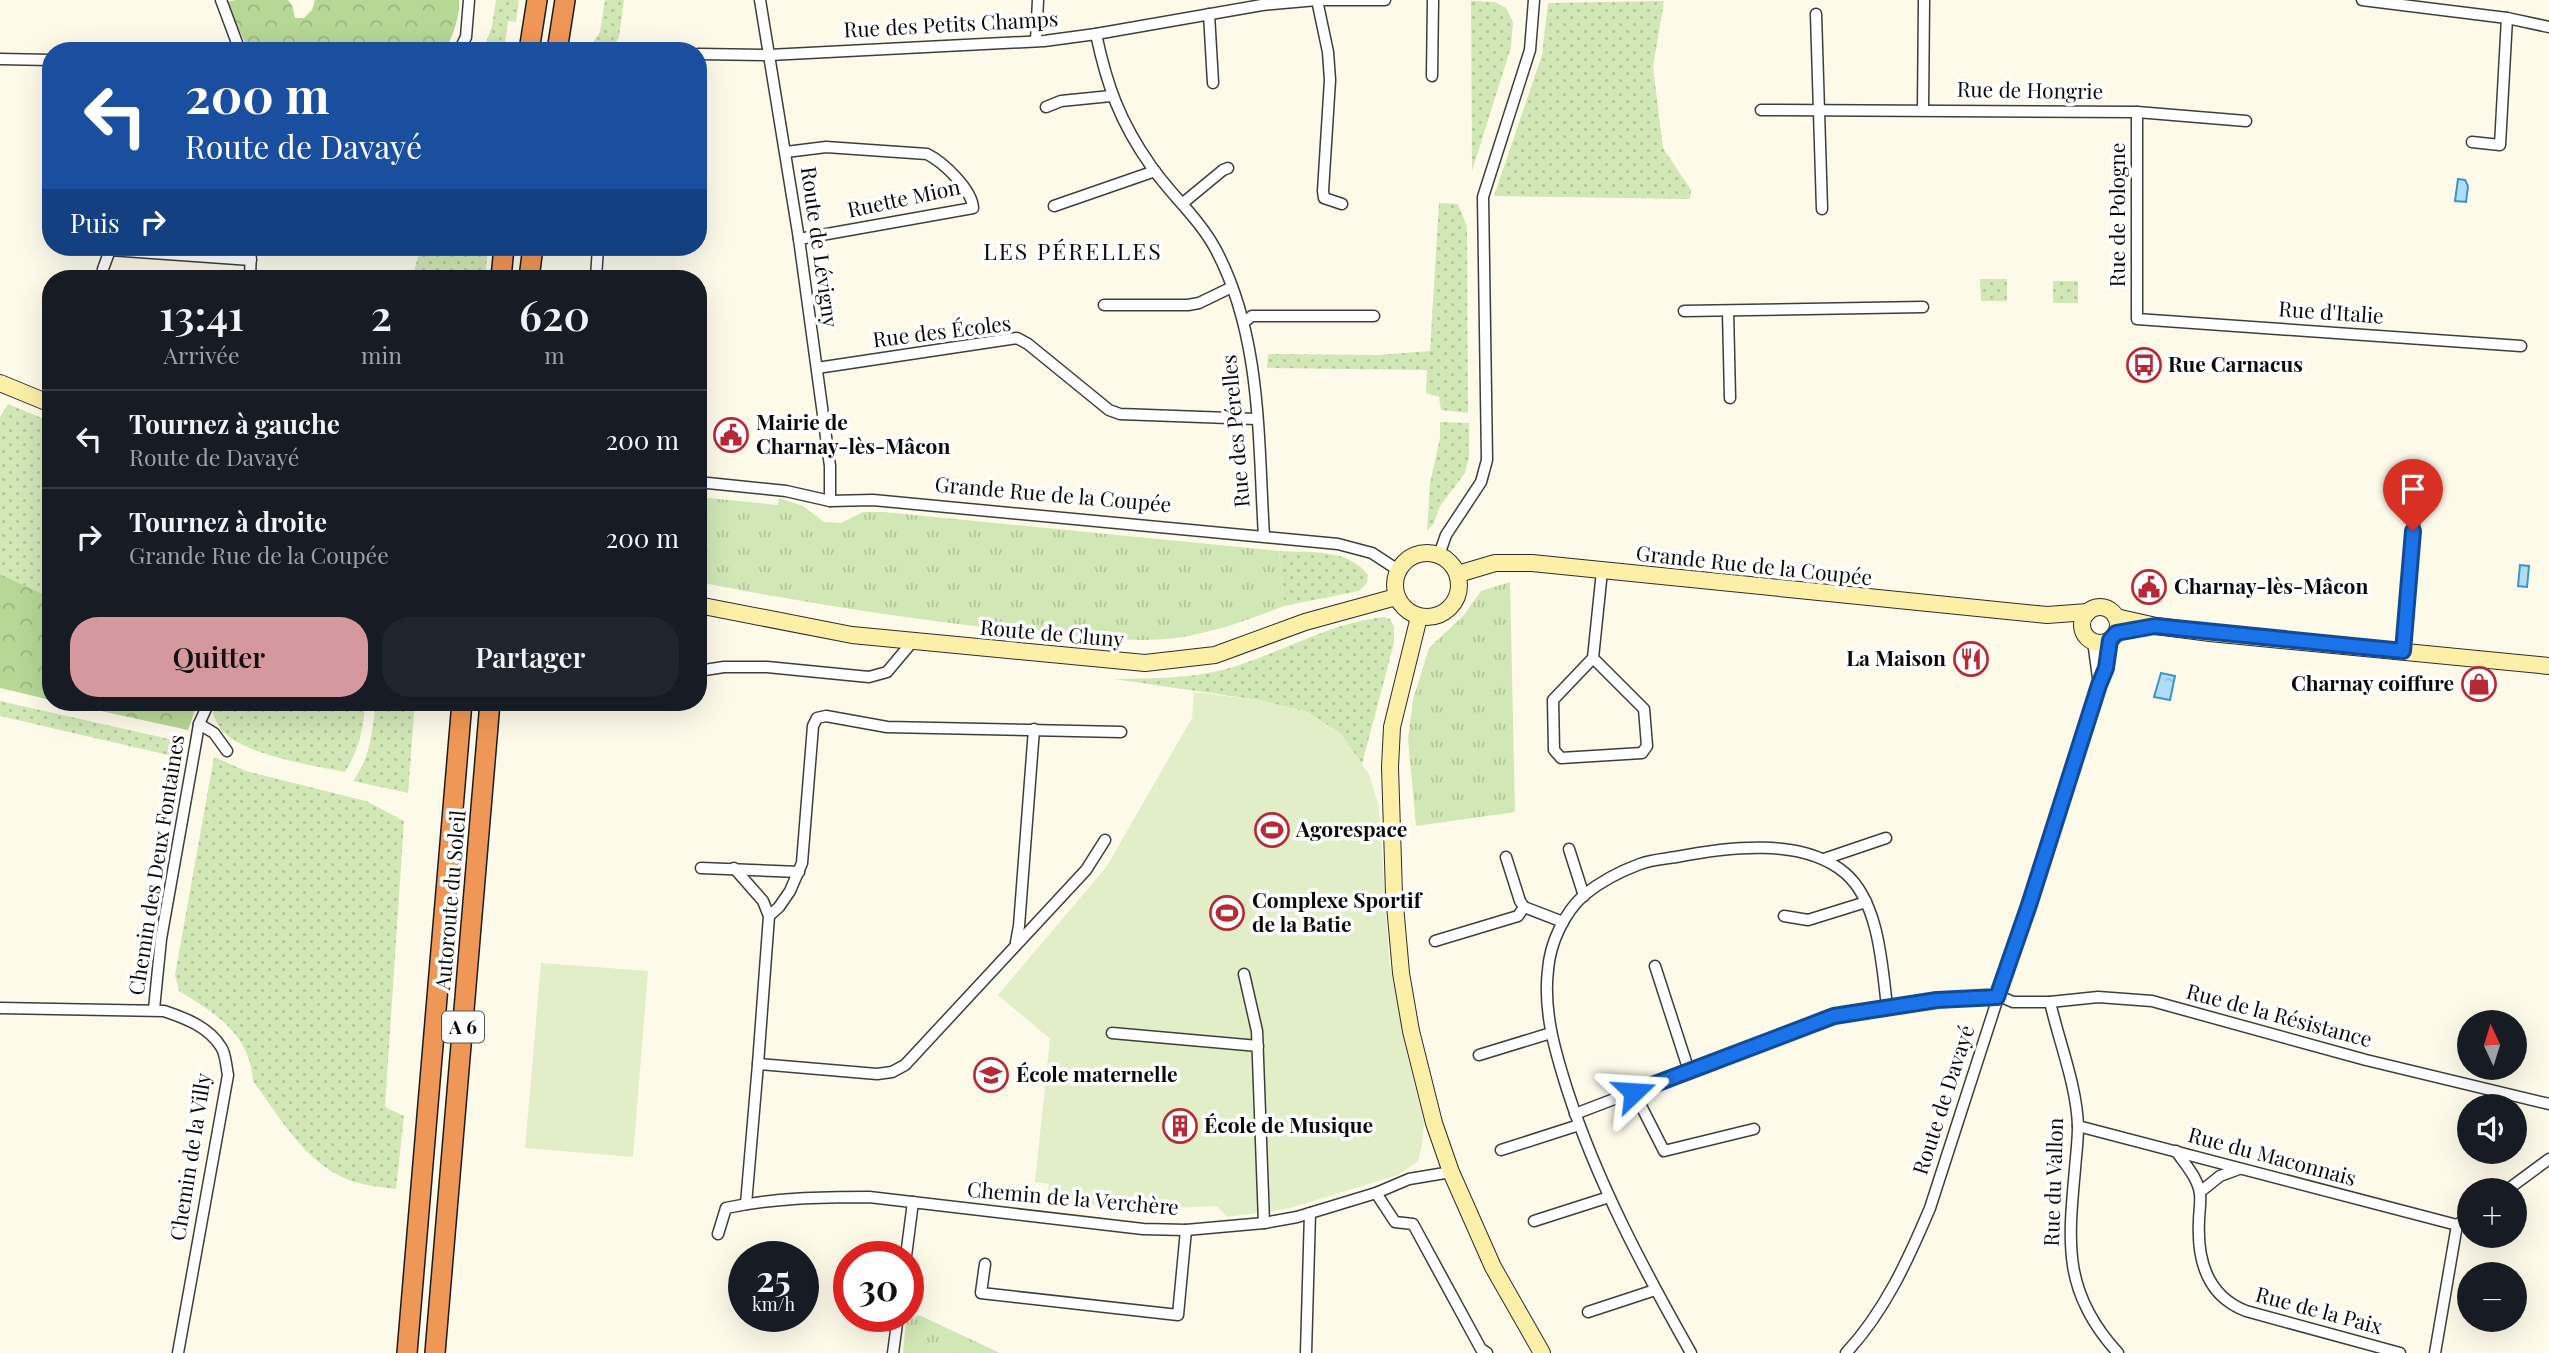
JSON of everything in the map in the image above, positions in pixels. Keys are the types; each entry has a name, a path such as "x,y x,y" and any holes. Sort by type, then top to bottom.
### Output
{"highway":[{"path":"530,42 537,0"},
{"path":"558,42 565,0"},
{"name":"Autoroute du Soleil","path":"407,1353 461,711"},
{"name":"Autoroute du Soleil","path":"435,1353 489,711"}],"main road":[{"path":"0,383 42,400"},
{"path":"1429,553 1438,555 1451,564 1458,574 1458,594 1453,605 1443,614 1432,618 1419,617 1402,606 1396,597 1394,579 1398,570 1411,557 1429,553"},
{"name":"Grande Rue de la Coupée","path":"1458,574 1495,563 1512,562 2047,615 2088,612"},
{"name":"Route de Cluny","path":"707,607 852,635 1101,661 1145,663 1215,655 1305,622 1396,597"},
{"path":"2114,630 2109,609 2095,607 2084,617 2088,636 2104,642 2114,630 2155,626 2549,666"},
{"name":"Grande Rue de la Coupée","path":"2047,615 2088,636"},
{"path":"1419,617 1392,727 1390,767 1394,894 1401,973 1411,1031 1434,1123 1451,1172 1493,1267 1542,1353"}],"street":[{"path":"221,0 237,42"},
{"path":"464,42 469,0"},
{"name":"Route de Lévigny","path":"760,0 799,239 830,466 830,501"},
{"path":"1036,41 1038,0"},
{"name":"Rue des Petits Champs","path":"707,54 769,55 1036,41 1096,34 1262,5 1385,0"},
{"path":"1432,76 1433,0"},
{"path":"1438,555 1446,535 1481,482 1487,460 1483,197 1530,50 1534,0"},
{"path":"1923,109 1924,0"},
{"path":"2361,0 2442,5 2549,27"},
{"path":"1317,1 1331,80 1322,191 1324,198 1342,204"},
{"path":"1816,13 1822,209"},
{"path":"1209,14 1213,83"},
{"path":"2472,142 2500,145 2507,18"},
{"name":"Rue des Pérelles","path":"1096,34 1111,96 1121,119 1155,171 1183,203 1215,249 1244,322 1254,388 1264,536"},
{"path":"0,59 42,60"},
{"path":"1046,107 1061,101 1111,96"},
{"name":"Rue de Hongrie","path":"1760,110 2137,112 2246,121"},
{"name":"Rue de Pologne","path":"2137,112 2137,319"},
{"name":"Ruette Mion","path":"786,152 826,147 927,154 965,187 972,199 973,208 799,239"},
{"path":"1183,203 1228,168"},
{"path":"1054,206 1155,171"},
{"path":"103,269 108,256"},
{"path":"195,256 251,260"},
{"path":"250,270 251,256"},
{"path":"1104,304 1188,305 1199,303 1232,287"},
{"path":"1684,311 1923,307"},
{"path":"1728,311 1730,398"},
{"path":"1244,322 1252,316 1374,316"},
{"name":"Rue d'Italie","path":"2137,319 2521,346"},
{"name":"Rue des Écoles","path":"817,368 1017,338 1028,344 1108,410 1120,414 1256,419"},
{"path":"2403,651 2418,479"},
{"name":"Grande Rue de la Coupée","path":"707,483 786,491 830,501 873,500 1338,544 1363,550 1398,570"},
{"path":"1593,658 1644,709 1647,746 1642,753 1561,758 1554,750 1553,700 1593,658 1602,571"},
{"name":"Route de Davayé","path":"1846,1353 1859,1339 1908,1261 1930,1208 2106,668 2114,630"},
{"name":"Route de Davayé","path":"2088,636 2099,685"},
{"path":"707,670 767,667 869,677 887,672 913,641"},
{"name":"Chemin des Deux Fontaines","path":"0,1008 153,1009 161,939 200,724 205,711"},
{"path":"769,916 785,899 802,863 813,726 817,718 825,716 887,727 1121,732"},
{"path":"200,724 214,733 227,751"},
{"path":"1015,944 1020,926 1034,730"},
{"path":"1824,859 1886,838"},
{"path":"758,1064 877,1074 892,1072 905,1065 1086,870 1105,840"},
{"path":"1691,1353 1655,1290 1609,1197 1577,1119 1552,1033 1546,997 1548,967 1563,922 1584,896 1613,876 1641,863 1698,852 1747,847 1785,849 1824,859 1847,874 1866,902 1876,929 1887,1007"},
{"path":"1569,849 1584,896"},
{"path":"1506,857 1524,907 1563,922"},
{"path":"701,868 799,872"},
{"path":"734,868 763,901 769,916 746,1204"},
{"path":"1784,916 1808,920 1866,902"},
{"path":"1434,941 1518,916 1524,907"},
{"path":"1656,966 1689,1071"},
{"path":"1244,974 1257,1031 1264,1223"},
{"name":"Rue de la Résistance","path":"1501,1150 1634,1092 1834,1016 1956,998 1997,997 2013,1002 2050,1002 2098,997 2152,1001 2366,1060 2549,1104"},
{"name":"Rue du Vallon","path":"2050,1002 2067,1061 2078,1126 2070,1221 2073,1268 2087,1311 2118,1353"},
{"name":"Chemin de la Villy","path":"153,1009 188,1019 209,1034 223,1048 228,1075 178,1353"},
{"path":"1479,1055 1552,1033"},
{"path":"1112,1034 1258,1046"},
{"path":"1634,1092 1664,1151 1754,1129"},
{"name":"Rue du Maconnais","path":"2078,1126 2457,1225"},
{"path":"2176,1151 2192,1173 2200,1192 2220,1176 2240,1168"},
{"path":"2523,1178 2549,1159"},
{"name":"Chemin de la Verchère","path":"718,1234 726,1208 823,1197 869,1197 1143,1229 1186,1230 1264,1223 1310,1213 1376,1193 1409,1179 1451,1172"},
{"name":"Rue de la Paix","path":"2200,1192 2198,1245 2207,1278 2220,1296 2234,1307 2246,1311 2400,1353"},
{"path":"1376,1193 1395,1222 1413,1224 1481,1349 1487,1353"},
{"path":"1534,1221 1609,1197"},
{"path":"908,1241 913,1202"},
{"path":"1306,1353 1310,1213"},
{"path":"2435,1353 2457,1225"},
{"path":"985,1265 981,1293 1178,1315 1186,1230"},
{"path":"1588,1312 1655,1290"},
{"path":"893,1353 896,1332"}],"green space":[{"path":"288,0 295,18 304,18 312,10 315,0 459,0 459,6 449,42 245,42 226,2"},
{"path":"496,0 519,0 516,22 508,21 505,42 486,42"},
{"path":"605,0 624,0 616,42 593,42 600,32"},
{"path":"1471,1 1495,2 1506,8 1513,22 1511,47 1472,171"},
{"path":"1664,1 1653,67 1663,148 1691,190 1690,199 1494,196 1542,55 1548,3"},
{"path":"1439,203 1458,204 1467,227 1468,413 1441,410 1439,397 1426,393 1427,370 1267,368 1268,354 1378,355 1430,351"},
{"path":"418,256 487,256 486,270 414,270"},
{"path":"1980,279 2007,279 2007,301 1981,301"},
{"path":"2053,281 2078,281 2078,303 2053,303"},
{"path":"8,404 42,418 42,594 0,574 0,417"},
{"path":"1440,422 1469,423 1469,457 1465,473 1440,506 1434,523 1427,531 1430,483 1440,438"},
{"path":"707,498 778,505 779,498 803,506 824,522 841,523 863,512 884,512 1279,551 1284,606 1234,624 1195,634 1135,640 966,625 707,584"},
{"path":"1279,551 1316,552 1350,560 1368,575 1367,583 1359,591 1284,606"},
{"path":"0,574 42,594 42,698 0,688"},
{"path":"1510,582 1515,812 1416,826 1408,739 1413,700 1429,648 1464,615 1481,591"},
{"path":"1384,617 1390,619 1394,627 1394,643 1362,764 1340,733 1307,712 1259,700 1114,679 1199,675 1226,669 1324,632 1363,620"},
{"name":"Complexe Sportif de la Batie","path":"1194,692 1259,700 1307,712 1340,733 1369,774 1379,807 1389,960 1407,1054 1424,1123 1418,1161 1398,1175 1287,1209 1227,1217 1217,1206 1151,1209 1058,1203 1046,1207 1049,1184 1035,1182 1050,1039 998,995 1107,866 1192,718"},
{"path":"0,701 178,741 181,758 0,716"},
{"path":"101,711 195,711 188,730"},
{"path":"364,711 360,738 345,772 278,758 244,746 219,726 213,713"},
{"path":"375,711 414,711 408,793 353,781 364,762"},
{"path":"214,757 246,771 366,801 404,821 385,1107 404,1116 396,1189 358,1183 340,1176 310,1155 285,1126 253,1081 245,1050 238,1038 217,1017 179,991 175,975"},
{"path":"541,963 648,971 633,1157 525,1148"},
{"path":"924,1317 1000,1353 903,1353 905,1332 924,1332"}],"water":[{"path":"2458,179 2465,180 2468,186 2466,202 2455,201"},
{"path":"2520,565 2529,566 2527,587 2518,586"},
{"path":"2161,673 2175,676 2170,700 2154,697"}],"place":[{"name":"Rue Carnacus","path":"2144,365"},
{"name":"Mairie de Charnay-lès-Mâcon","path":"731,435"},
{"name":"Charnay-lès-Mâcon","path":"2149,587"},
{"name":"La Maison","path":"1971,659"},
{"name":"Charnay coiffure","path":"2479,684"},
{"name":"Agorespace","path":"1272,830"},
{"name":"Complexe Sportif de la Batie","path":"1227,913"},
{"name":"École maternelle","path":"991,1075"},
{"name":"École de Musique","path":"1180,1126"}],"district":[{"name":"LES PÉRELLES","path":"1073,252"}],"route":[{"path":"1634,1092 1834,1016 1937,1000 1997,997 2106,668 2110,640 2116,633 2155,626 2403,651 2413,531"}]}
